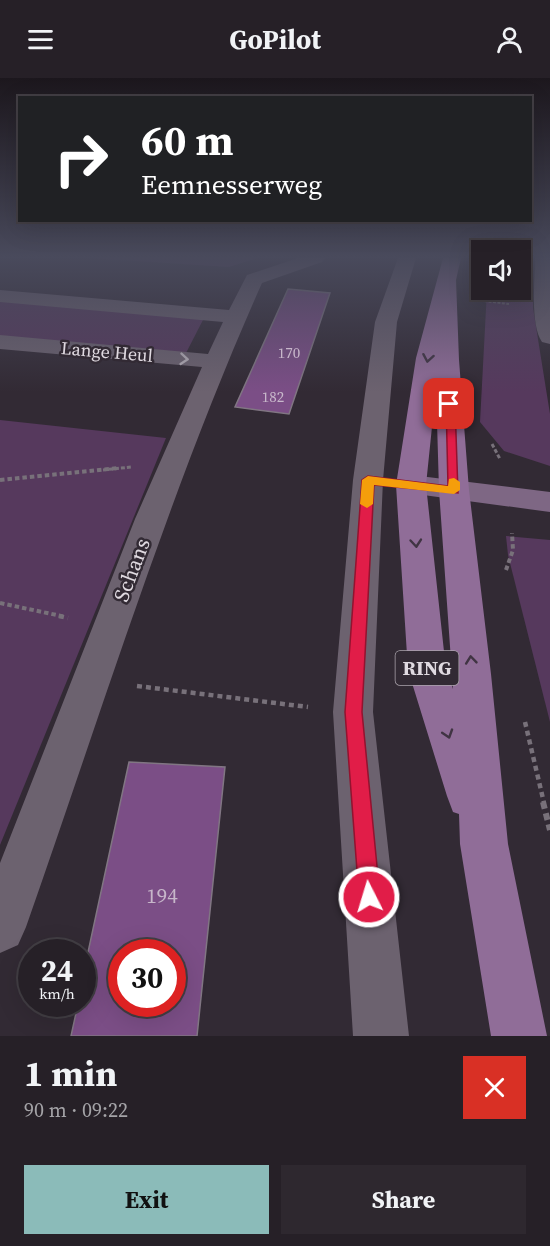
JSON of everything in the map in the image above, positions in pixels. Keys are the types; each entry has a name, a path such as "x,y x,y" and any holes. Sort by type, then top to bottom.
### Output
{"main road":[{"name":"RING","path":"441,303 428,358 411,485 427,669 484,844"},
{"name":"RING","path":"448,303 447,360 454,490 472,674 484,844 519,1036"}],"street":[{"path":"79,303 236,316"},
{"name":"Schans","path":"0,924 172,463 213,362 242,303"},
{"path":"381,1036 353,712 368,480 386,322 392,303"},
{"path":"547,303 549,327"},
{"name":"Lange Heul","path":"0,342 213,362"},
{"path":"368,480 550,502"}],"path":[{"path":"0,480 172,463"},
{"path":"0,603 110,628"},
{"path":"90,680 353,712"}],"shaded area":[{"path":"0,303 204,318 186,353 0,336"},
{"path":"486,303 533,303 550,414 550,466 504,451 480,422"},
{"path":"0,420 166,438 0,845"},
{"path":"506,536 550,540 550,722 508,555"}],"building":[{"path":"282,303 327,303 289,414 235,407"},
{"path":"129,762 225,767 197,1036 71,1036 75,1017 96,1017 96,939 91,939"}],"slow traffic":[{"path":"367,504 368,480 454,490 454,482"}],"route":[{"path":"369,897 353,712 368,480 454,490 449,404"}]}
